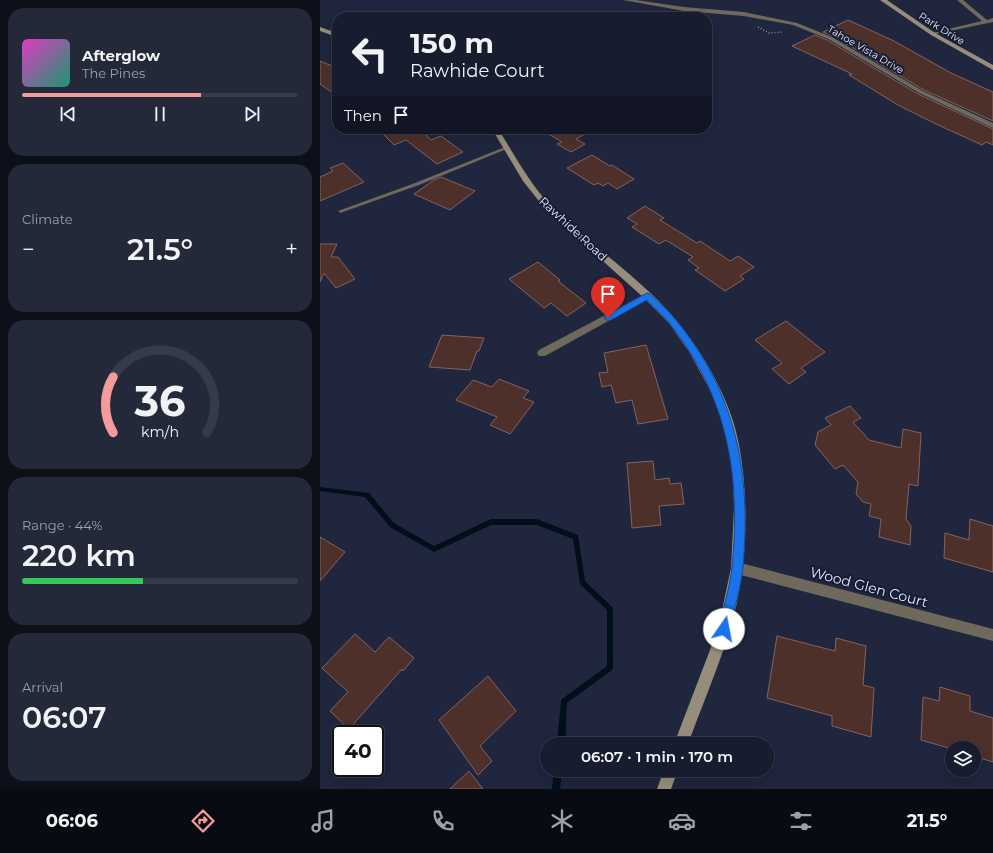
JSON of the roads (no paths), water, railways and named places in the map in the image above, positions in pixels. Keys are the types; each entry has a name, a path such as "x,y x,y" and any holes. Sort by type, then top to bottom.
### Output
{"street":[{"name":"Tahoe Vista Drive","path":"626,0 684,9 770,18 800,26 830,38 921,92 993,126"},
{"name":"Park Drive","path":"883,0 933,34 993,68"},
{"path":"960,0 985,21"},
{"path":"933,34 993,20"},
{"path":"320,29 332,33"},
{"name":"Rawhide Road","path":"498,134 527,181 548,208 647,296 672,321 694,351 714,388 725,414 734,444 738,475 740,508 737,568 724,629 684,737"},
{"path":"542,353 647,296"},
{"name":"Wood Glen Court","path":"737,568 993,634"},
{"path":"664,789 668,777"}],"lane":[{"path":"341,211 417,184 507,148"}],"waterway":[{"path":"320,489 367,495 392,525 434,549 491,522 537,522 576,537 582,582 610,609 610,668 564,701 561,737"},
{"path":"556,789 557,777"}]}
